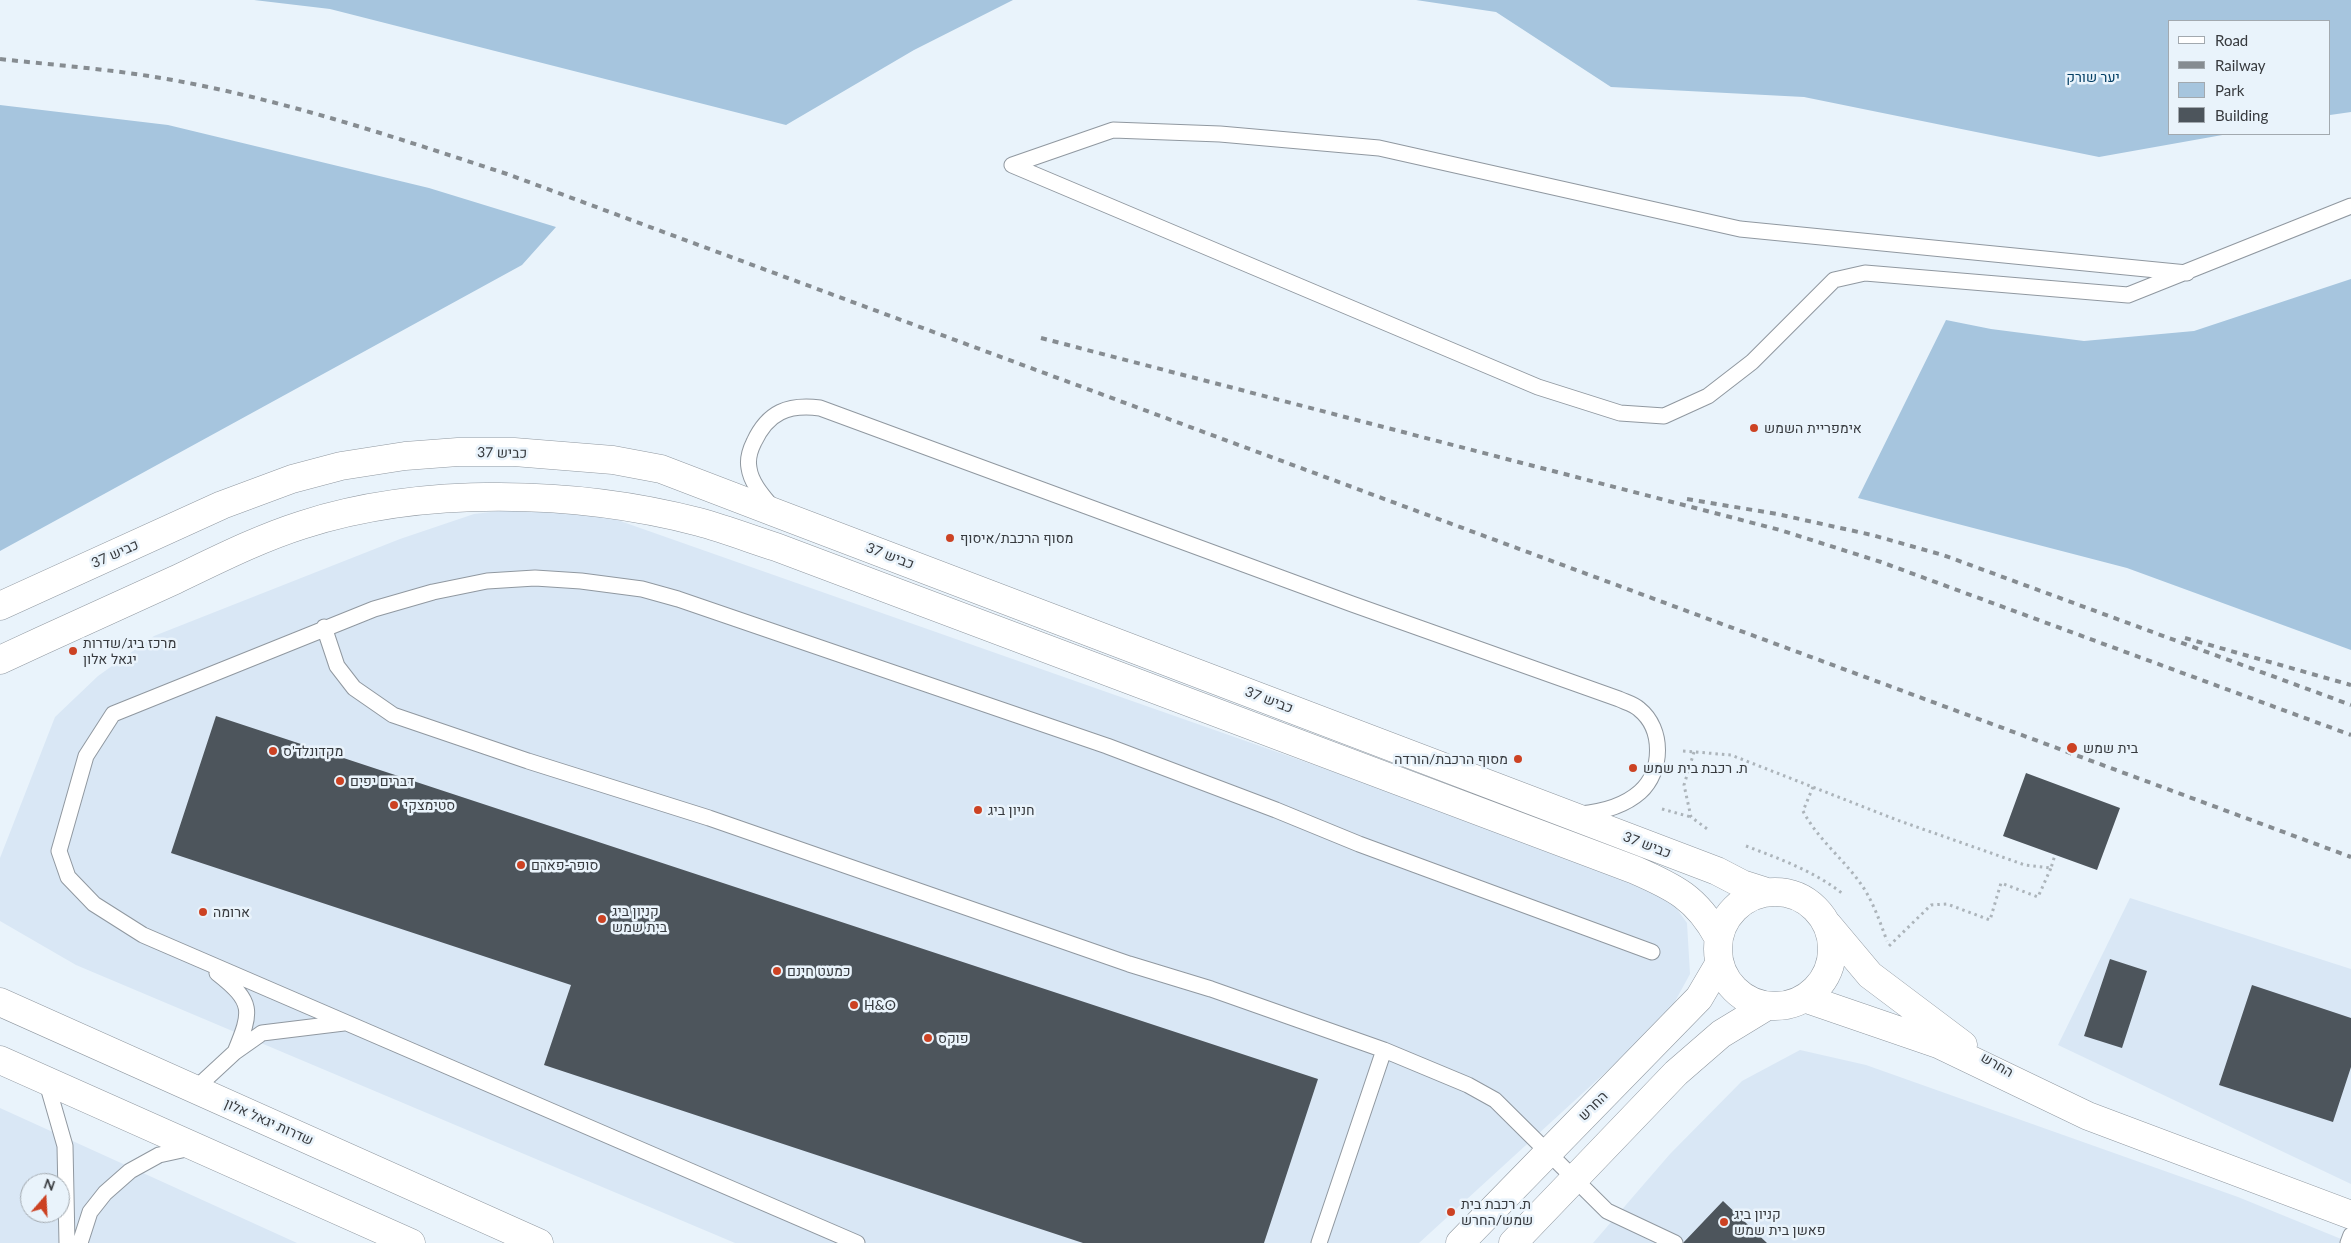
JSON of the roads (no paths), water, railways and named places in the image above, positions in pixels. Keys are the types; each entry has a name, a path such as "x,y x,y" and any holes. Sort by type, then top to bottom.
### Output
{"street":[{"name":"כביש 37","path":"0,606 231,502 317,473 405,456 458,452 514,452 613,460 660,470 776,512 1764,892"},
{"name":"כביש 37","path":"0,660 254,543 304,525 379,507 446,499 504,497 560,500 634,509 699,522 776,547 1635,870 1673,886 1694,903 1718,937"},
{"path":"1764,892 1782,892 1800,897 1815,908 1826,922 1832,940 1829,969 1819,986 1804,998 1786,1005 1767,1006 1740,995 1727,980 1719,964 1718,937 1730,913 1739,904 1764,892"},
{"name":"החרש","path":"1826,922 1870,975 1962,1043 2088,1116"},
{"name":"החרש","path":"1460,1243 1699,998 1719,964"},
{"name":"החרש","path":"1804,998 1938,1044 2088,1116 2351,1215"},
{"name":"שדרות יגאל אלון","path":"0,1002 539,1243"},
{"path":"1513,1243 1676,1073 1721,1034 1767,1006"},
{"path":"0,1060 411,1243"}],"lane":[{"path":"2187,273 1740,229 1370,147 1220,134 1112,130 1012,165 1423,341 1538,387 1620,413 1664,416 1708,396 1752,362 1834,280 1865,273 2128,295 2187,273 2351,206"},
{"path":"776,512 755,485 749,468 749,453 763,425 771,417 785,409 802,405 820,408 1352,604 1619,699 1638,708 1646,716 1656,736 1658,748 1654,771 1646,786 1639,793 1613,808 1570,816"},
{"path":"858,1243 142,935 94,904 68,877 59,851 86,756 113,714 261,655 324,627 374,609 433,592 487,581 535,578 581,581 642,589 678,599 1107,746 1276,810 1359,844 1652,952"},
{"path":"324,627 337,666 354,688 394,715 788,845 876,878 1384,1050 1468,1085 1495,1100 1546,1153 1607,1210 1675,1243"},
{"path":"200,960 236,988 248,1012 246,1027 234,1052"},
{"path":"195,1089 234,1052 262,1033 346,1023"},
{"path":"1319,1243 1384,1050"},
{"path":"46,1080 65,1146 67,1243"},
{"path":"80,1243 90,1212 130,1171 159,1154 196,1147"},
{"path":"2348,1243 2351,1235"}],"railway":[{"path":"0,59 141,75 205,86 293,107 507,174 2351,857"},
{"path":"1041,338 1780,530 1881,562 2351,735"},
{"path":"1687,499 1777,514 1872,535 1943,555 2351,705"},
{"path":"2185,638 2351,685"}],"place":[{"name":"אימפריית השמש","path":"1754,428"},
{"name":"מסוף הרכבת/איסוף","path":"950,538"},
{"name":"מרכז ביג/שדרות יגאל אלון","path":"73,651"},
{"name":"בית שמש","path":"2072,748"},
{"name":"מקדונלד'ס","path":"273,751"},
{"name":"מסוף הרכבת/הורדה","path":"1518,759"},
{"name":"ת. רכבת בית שמש","path":"1633,768"},
{"name":"דברים יפים","path":"340,781"},
{"name":"סטימצקי","path":"394,805"},
{"name":"חניון ביג","path":"978,810"},
{"name":"סופר-פארם","path":"521,865"},
{"name":"ארומה","path":"203,912"},
{"name":"קניון ביג בית שמש","path":"602,919"},
{"name":"כמעט חינם","path":"777,971"},
{"name":"H&O","path":"854,1005"},
{"name":"פוקס","path":"928,1038"},
{"name":"ת. רכבת בית שמש/החרש","path":"1451,1212"},
{"name":"קניון ביג פאשן בית שמש","path":"1724,1222"}],"park label":[{"name":"יער שורק","path":"2093,77"}]}
